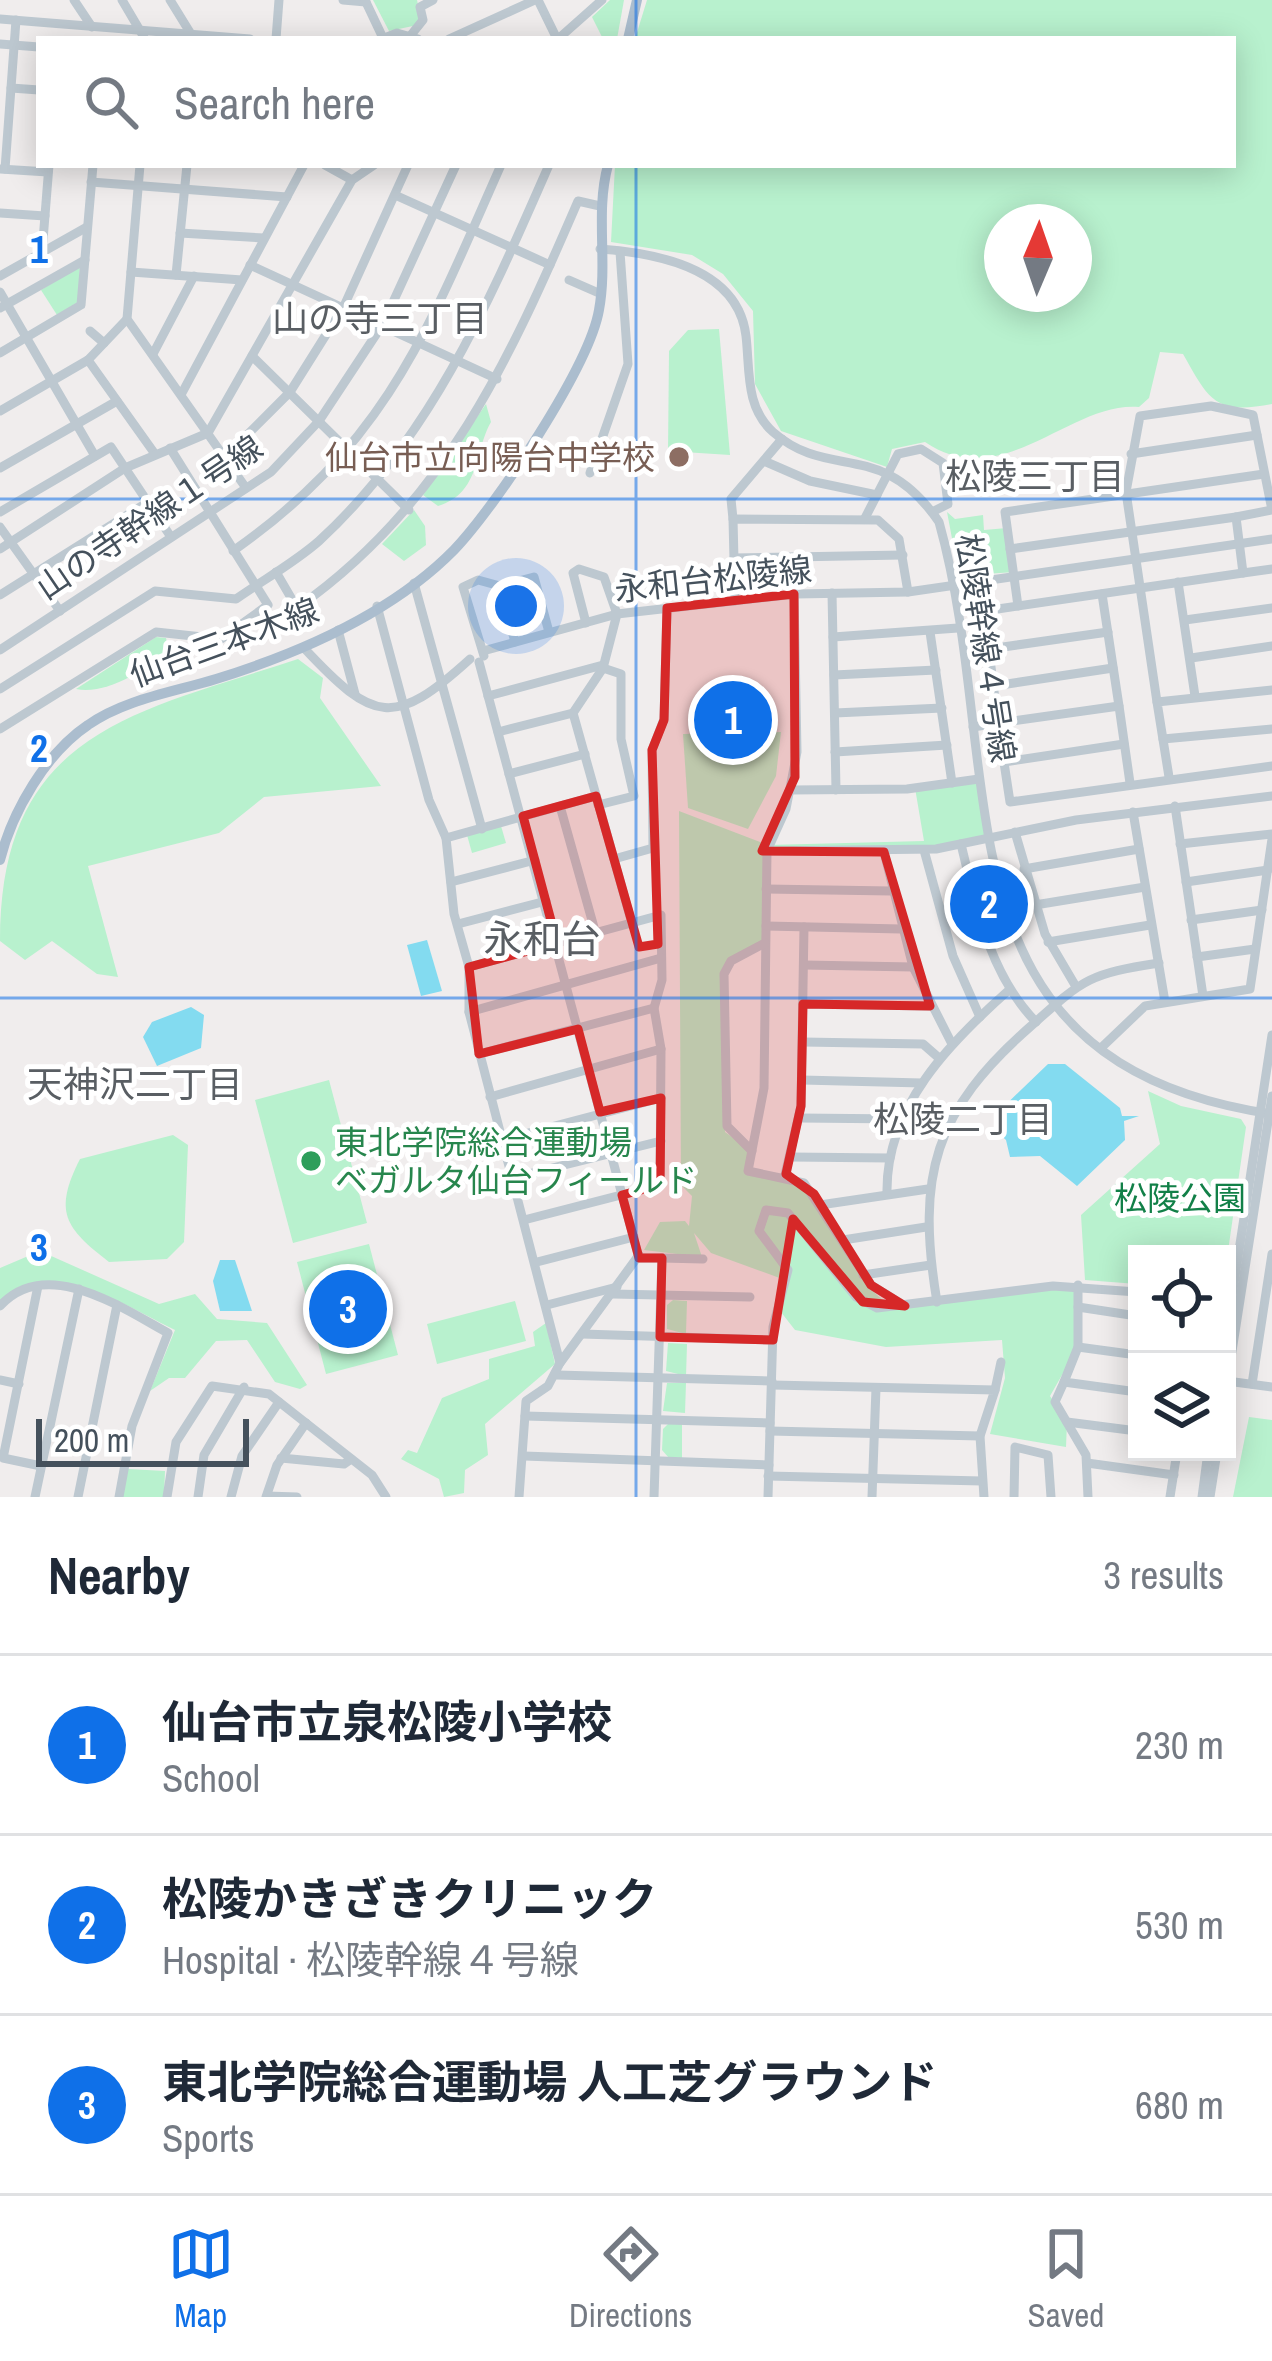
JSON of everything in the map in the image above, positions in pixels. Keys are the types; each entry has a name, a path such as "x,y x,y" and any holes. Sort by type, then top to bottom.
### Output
{"main road":[{"path":"629,36 637,0"},
{"name":"仙台三本木線","path":"0,860 3,840 50,764 88,724 127,706 304,648 415,583 481,518 587,349 601,294 600,206 607,168"}],"street":[{"path":"74,0 92,27"},
{"path":"122,0 143,35"},
{"path":"170,0 196,36"},
{"path":"276,36 279,0"},
{"path":"343,0 365,1 382,36"},
{"path":"415,36 423,20 420,7 434,0"},
{"path":"455,36 537,0 555,36"},
{"path":"560,36 595,3"},
{"path":"0,19 92,27 104,33 196,36"},
{"path":"16,20 3,169 48,169 42,253"},
{"path":"0,44 36,47"},
{"path":"11,88 36,91"},
{"path":"0,353 81,305 93,168"},
{"path":"0,411 88,360 127,319 140,168"},
{"path":"176,275 187,168"},
{"path":"182,393 302,168"},
{"path":"330,168 352,180"},
{"path":"0,549 125,467 208,433 352,180 370,168"},
{"path":"226,456 290,392 343,308 407,168"},
{"name":"山の寺幹線１号線","path":"0,650 271,472 319,421 382,326 455,168"},
{"path":"232,551 296,507 350,451 422,344 500,168"},
{"path":"0,689 155,590 236,599 316,544 379,480 460,362 548,168"},
{"path":"91,182 287,197"},
{"path":"395,195 550,265"},
{"path":"276,572 297,608 341,577 409,510 497,379 578,201 600,206"},
{"path":"0,213 44,216"},
{"path":"0,276 87,227"},
{"path":"180,233 264,238"},
{"path":"600,249 700,270 733,299 743,319 755,407 782,439 731,500 735,601"},
{"path":"590,473 628,364 620,252"},
{"path":"3,306 85,260"},
{"path":"250,265 497,379"},
{"path":"131,272 242,280"},
{"path":"153,354 194,277"},
{"path":"569,280 601,294"},
{"path":"0,292 3,306 27,338 95,456"},
{"path":"127,319 246,488"},
{"path":"90,331 104,343"},
{"path":"252,356 409,510"},
{"path":"88,360 155,454"},
{"path":"0,468 117,401"},
{"path":"1010,549 1132,531 1236,517 1272,510 1253,415 1210,406 1140,416 1131,454 1126,494 1132,531 1163,739 1168,777"},
{"path":"1131,454 1257,435"},
{"name":"松陵幹線４号線","path":"782,439 805,452 889,472 932,512 952,586 988,838 1019,947 1054,1004 1129,1070 1171,1093 1267,1113"},
{"path":"0,512 111,447 171,537"},
{"path":"0,730 156,632 221,639 268,605 170,448"},
{"path":"865,518 898,454 921,449 944,464 948,504 932,512"},
{"path":"764,461 810,482 878,495"},
{"path":"1018,606 1005,512 1264,474"},
{"path":"0,595 148,502"},
{"path":"1236,517 1244,573"},
{"path":"733,520 865,518 891,527 903,555 908,592"},
{"path":"0,527 60,611"},
{"name":"永和台松陵線","path":"405,708 477,655 617,614 794,594 908,592 1272,539"},
{"path":"734,558 903,555"},
{"path":"498,732 573,713 603,667 617,614 604,577 579,569 573,573 586,622"},
{"path":"1272,569 984,611 1010,802 1272,766"},
{"path":"536,1497 519,1497 526,1401 559,1369 639,1255 477,655 463,587 478,580 500,586 534,577 550,632"},
{"path":"1178,582 1196,696"},
{"path":"415,583 482,829"},
{"path":"500,586 515,642"},
{"path":"832,593 836,790"},
{"path":"794,594 797,752 791,790 767,851 764,1088 757,1148 748,1171 785,1175 804,1183 863,1275 905,1306"},
{"path":"1102,594 1130,782"},
{"path":"377,606 428,800 446,838 469,967 469,1012 548,1305 559,1369"},
{"path":"614,859 653,848 652,750 664,719 667,608"},
{"path":"1185,620 1272,608"},
{"path":"833,637 958,628"},
{"path":"338,630 355,695"},
{"path":"930,632 952,783"},
{"path":"989,649 1108,632"},
{"path":"1191,658 1272,646"},
{"path":"304,648 355,695 382,709 405,708"},
{"path":"93,658 100,669"},
{"path":"446,838 560,806 634,796 621,739 621,674 603,667 488,696"},
{"path":"994,686 1113,668"},
{"path":"834,675 936,670"},
{"path":"1157,702 1272,690"},
{"path":"973,727 1119,706"},
{"path":"835,713 942,708"},
{"path":"573,713 632,920"},
{"path":"1163,739 1272,728"},
{"path":"1004,762 1124,744"},
{"path":"836,752 947,745"},
{"path":"509,774 585,754"},
{"path":"791,790 979,779"},
{"path":"767,851 924,850 1133,812 1272,796"},
{"path":"560,806 595,931"},
{"path":"1175,806 1203,996"},
{"path":"1133,812 1165,1002"},
{"path":"1015,832 1048,942 1075,985"},
{"path":"1102,1047 1137,1010 1250,989 1272,836 1180,844"},
{"path":"961,844 977,909 1009,990 1036,1022"},
{"path":"1024,869 1139,849"},
{"path":"924,850 953,956 980,1017"},
{"path":"884,852 913,967 952,1044"},
{"path":"451,881 535,860"},
{"path":"1186,882 1268,870"},
{"path":"1035,905 1144,887"},
{"path":"766,889 891,891"},
{"path":"458,924 546,901"},
{"path":"1191,920 1262,910"},
{"path":"469,967 661,915 654,1008 662,1049 660,1185 524,1220"},
{"path":"1048,942 1150,925"},
{"path":"766,926 901,929"},
{"path":"785,1175 799,1118 802,1080 804,927"},
{"path":"752,1151 727,1126 724,974 731,961 765,943"},
{"path":"1197,958 1255,949"},
{"path":"469,1012 661,958"},
{"path":"937,1301 926,1227 928,1189 942,1136 964,1093 1075,985 1100,972 1159,964"},
{"path":"804,965 913,967"},
{"path":"887,1192 890,1158 922,1083 952,1044 1009,990"},
{"path":"803,1004 930,1006"},
{"path":"479,1054 654,1008"},
{"path":"1267,1113 1272,1035"},
{"path":"803,1042 923,1044 939,1058"},
{"path":"490,1097 662,1049"},
{"path":"802,1080 922,1083"},
{"path":"1236,1285 1272,1096"},
{"path":"502,1140 661,1098"},
{"path":"799,1118 903,1119"},
{"path":"512,1178 661,1141"},
{"path":"790,1157 890,1158"},
{"path":"820,1205 928,1189"},
{"path":"768,1497 773,1340 788,1270 759,1231 762,1214 772,1208 788,1213 856,1297 877,1308 1078,1286 1128,1291"},
{"path":"843,1240 926,1227"},
{"path":"537,1262 634,1237"},
{"path":"639,1255 703,1259"},
{"path":"654,1497 662,1258"},
{"path":"1252,1384 1272,1260"},
{"path":"863,1275 931,1265"},
{"path":"38,1286 3,1458 41,1466"},
{"path":"0,1306 11,1294 38,1286 79,1289 170,1336 133,1426 119,1497"},
{"path":"1078,1286 1078,1347 1054,1395 1087,1463 1088,1497"},
{"path":"35,1497 79,1289"},
{"path":"548,1305 615,1290 750,1298"},
{"path":"78,1497 117,1305"},
{"path":"1078,1307 1128,1315"},
{"path":"583,1334 773,1340"},
{"path":"1258,1340 1272,1342"},
{"path":"1078,1347 1128,1354"},
{"path":"984,1497 980,1436 1001,1362"},
{"path":"559,1369 875,1388 994,1390"},
{"path":"0,1380 19,1384"},
{"path":"1064,1382 1128,1392"},
{"path":"1236,1383 1272,1387"},
{"path":"167,1497 173,1450 212,1386 244,1387 279,1402 377,1479 386,1497"},
{"path":"198,1497 204,1455 244,1387"},
{"path":"872,1497 875,1388"},
{"path":"231,1497 242,1456 279,1402"},
{"path":"525,1416 980,1436"},
{"path":"1067,1422 1128,1430"},
{"path":"297,1497 267,1496 281,1458 306,1423"},
{"path":"1014,1497 1015,1447 1030,1447 1048,1455 1051,1497"},
{"path":"524,1456 982,1481"},
{"path":"281,1458 344,1464 351,1459"},
{"path":"1170,1497 1176,1461"},
{"path":"1206,1497 1211,1461"},
{"path":"1087,1463 1174,1475"}],"highlighted area":[{"path":"794,594 795,777 762,851 884,852 930,1006 803,1004 801,1106 786,1174 814,1194 871,1285 905,1306 863,1302 793,1219 773,1340 660,1337 662,1258 639,1258 622,1195 660,1185 661,1098 600,1112 578,1029 479,1054 469,967 557,943 523,816 596,796 639,947 658,944 652,750 664,720 667,608"}],"green space":[{"path":"373,0 417,0 421,18 413,26 389,31"},
{"path":"610,0 624,0 618,36 602,36 592,17"},
{"path":"647,0 1272,0 1272,404 1226,405 1208,393 1183,354 1160,352 1149,398 1139,407 1087,417 1008,453 981,458 953,455 925,442 892,449 887,467 781,431 755,384 753,311 723,274 692,255 611,242 615,168 1236,168 1236,36 636,36"},
{"path":"80,265 78,302 57,315 41,290"},
{"path":"719,329 730,455 668,451 669,351 688,330"},
{"path":"486,404 491,422 469,481 452,500 438,506 423,495"},
{"path":"414,510 425,526 426,545 404,561 382,544"},
{"path":"947,512 955,519 983,515 984,530 1007,528 1014,572 972,575 958,570"},
{"path":"156,637 166,638 169,651 149,666 113,685 76,689"},
{"path":"298,659 323,678 320,698 381,786 264,797 219,833 88,866 118,977 97,974 52,941 25,960 0,941 6,871 24,816 51,774 88,742 132,717"},
{"path":"781,732 776,776 748,829 688,808 683,734"},
{"path":"979,779 989,838 936,849 768,851 765,943 732,961 724,974 725,1132 752,1151 749,1171 788,1176 816,1198 860,1273 887,1303 1078,1285 1078,1347 1050,1396 1067,1422 1066,1447 990,1434 1005,1378 1002,1340 886,1347 795,1330 777,1307 785,1280 711,1253 694,1233 702,1257 644,1250 660,1222 685,1221 689,1226 692,1196 681,1185 679,811 768,845 924,841 915,788"},
{"path":"501,826 506,843 472,853 467,835"},
{"name":"東北学院総合運動場 ベガルタ仙台フィールド","path":"329,1080 367,1223 293,1243 255,1100"},
{"name":"松陵公園","path":"1148,1091 1181,1106 1241,1119 1246,1127 1229,1245 1128,1245 1128,1283 1085,1280 1081,1215 1160,1144"},
{"path":"173,1135 188,1145 184,1242 167,1259 109,1262 82,1239 68,1218 67,1193 80,1159"},
{"path":"369,1244 398,1355 326,1374 297,1262"},
{"path":"40,1251 159,1304 195,1294 217,1319 267,1323 307,1385 300,1389 275,1382 247,1340 216,1341 185,1378 169,1378 150,1391 175,1330 110,1298 68,1286 23,1293 0,1306 0,1268"},
{"path":"673,1300 687,1301 686,1334 667,1329 667,1305"},
{"path":"515,1301 526,1341 437,1364 427,1324"},
{"path":"546,1323 555,1364 485,1424 488,1455 465,1470 464,1493 444,1497 439,1479 401,1459 408,1450 417,1453 442,1398 489,1379 489,1359 535,1346 533,1332"},
{"path":"668,1343 687,1344 686,1376 666,1371"},
{"path":"667,1383 686,1383 685,1413 663,1411"},
{"path":"1249,1417 1272,1420 1272,1497 1233,1497"},
{"path":"669,1423 682,1424 682,1459 669,1458 662,1450 663,1429"},
{"path":"128,1469 165,1471 164,1497 122,1497"}],"water":[{"path":"427,940 442,991 421,996 407,945"},
{"path":"191,1007 204,1015 201,1048 157,1066 143,1037 152,1022"},
{"path":"1048,1064 1065,1064 1120,1108 1122,1116 1139,1116 1124,1121 1125,1140 1077,1186 1040,1156 1010,1157 1006,1140 996,1131 995,1115"},
{"path":"220,1260 235,1260 252,1311 220,1311 213,1281"}],"place":[{"name":"仙台市立向陽台中学校","path":"679,457"},
{"name":"仙台市立泉松陵小学校","path":"733,720"},
{"name":"松陵かきざきクリニック","path":"989,904"},
{"name":"東北学院総合運動場 ベガルタ仙台フィールド","path":"311,1161"},
{"name":"東北学院総合運動場 人工芝グラウンド","path":"348,1309"}],"district":[{"name":"山の寺三丁目","path":"380,318"},
{"name":"松陵三丁目","path":"1035,476"},
{"name":"永和台","path":"542,939"},
{"name":"天神沢二丁目","path":"135,1084"},
{"name":"松陵二丁目","path":"963,1119"}]}
